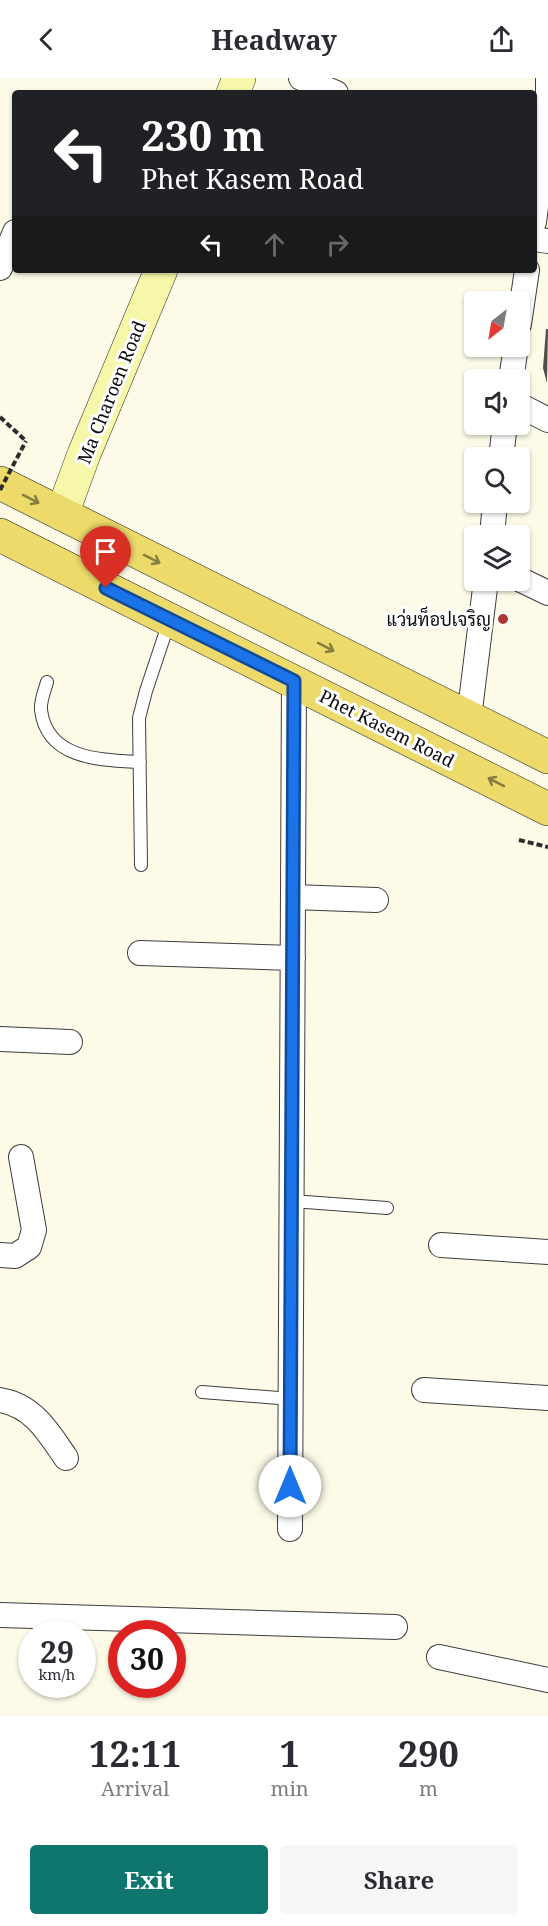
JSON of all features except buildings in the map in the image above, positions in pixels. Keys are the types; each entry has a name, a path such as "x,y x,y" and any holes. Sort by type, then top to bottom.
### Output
{"main road":[{"name":"Ma Charoen Road","path":"62,514 84,454 160,273"},
{"path":"0,483 548,757"},
{"path":"42,555 62,514"},
{"name":"Phet Kasem Road","path":"0,535 548,809"}],"street":[{"path":"301,78 329,90"},
{"path":"537,199 548,113 548,78"},
{"path":"0,268 12,239"},
{"path":"524,291 527,273"},
{"path":"530,411 548,420"},
{"path":"530,584 548,593"},
{"path":"469,718 485,591"},
{"path":"290,1529 294,681"},
{"path":"293,897 376,900"},
{"path":"140,953 293,958"},
{"path":"0,1039 70,1042"},
{"path":"0,1255 15,1256 29,1247 34,1230 21,1157"},
{"path":"441,1245 548,1252"},
{"path":"424,1390 548,1398"},
{"path":"0,1400 28,1411 43,1424 66,1458"},
{"path":"0,1615 395,1627"},
{"path":"439,1658 548,1680"}],"lane":[{"path":"141,865 139,718 170,620"},
{"path":"46,682 41,708 46,729 56,741 74,753 98,760 140,762"},
{"path":"292,1201 387,1208"},
{"path":"202,1392 291,1400"}],"path":[{"path":"0,417 26,441 0,490"},
{"path":"519,840 548,847"}],"place":[{"name":"แว่นท็อปเจริญ","path":"503,619"}],"route":[{"path":"106,588 294,681 290,1486"}]}
